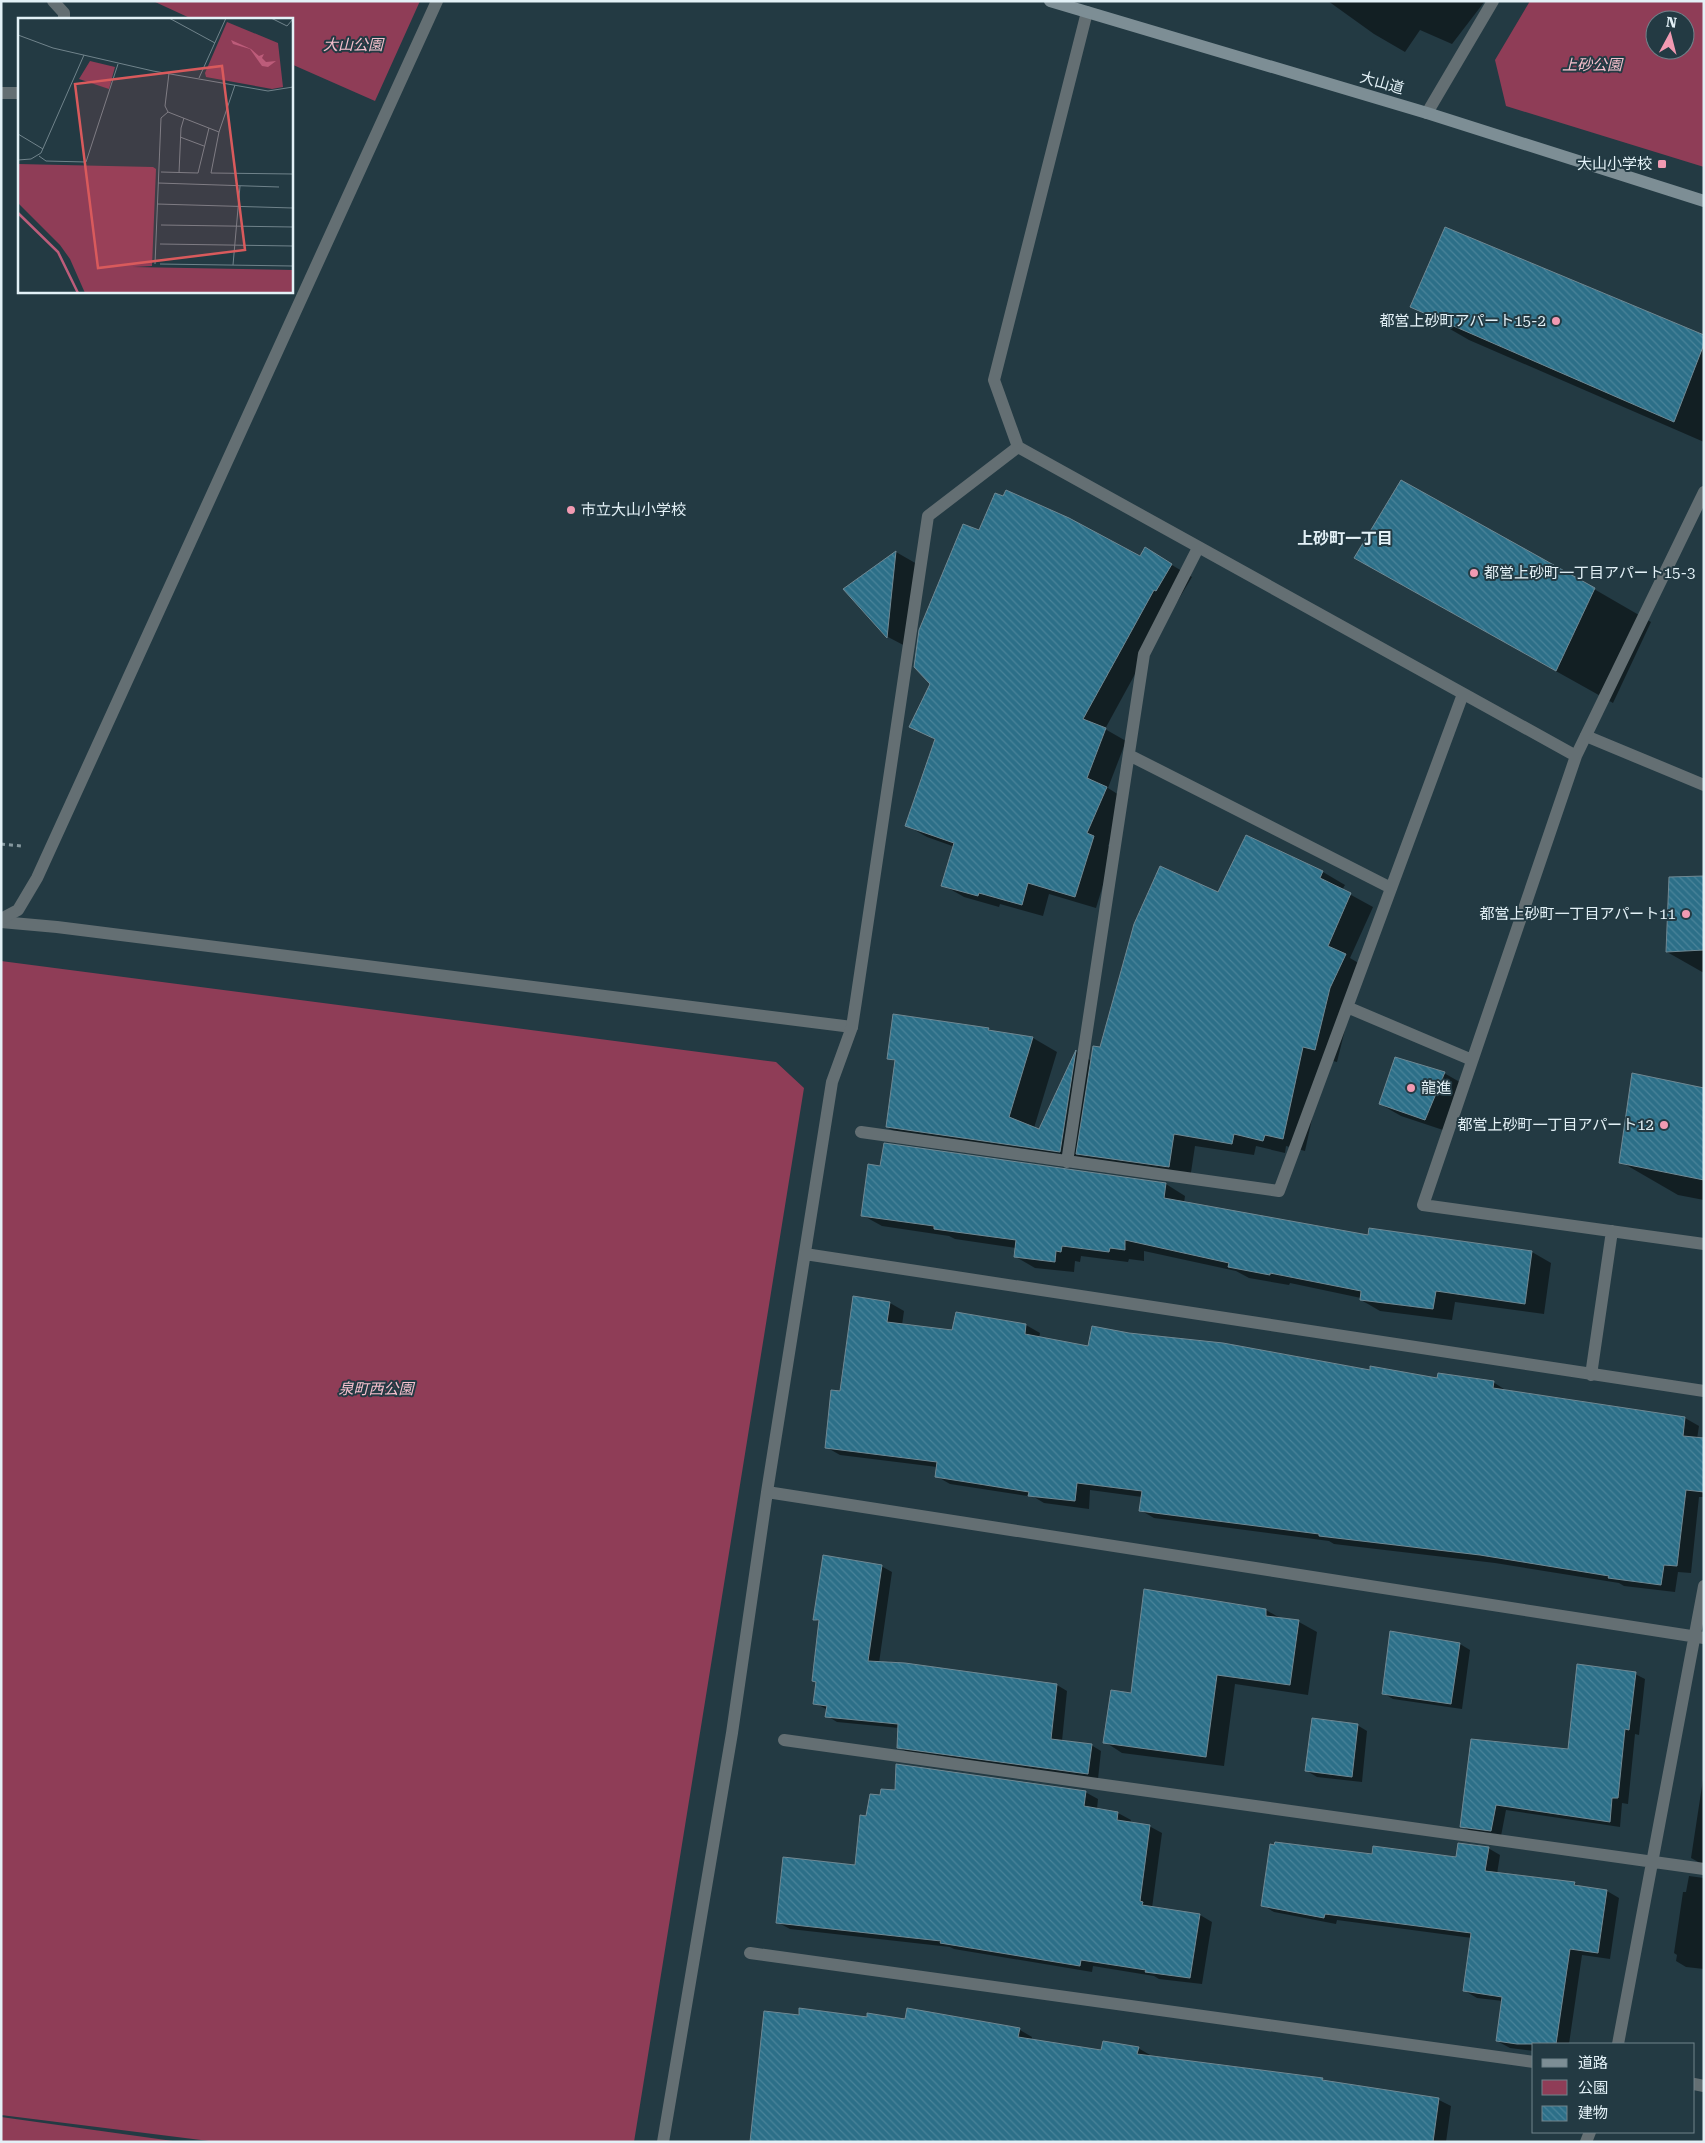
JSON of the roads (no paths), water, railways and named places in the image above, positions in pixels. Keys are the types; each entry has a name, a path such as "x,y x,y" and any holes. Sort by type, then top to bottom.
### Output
{"street":[{"path":"53,1 64,14 64,18"},
{"path":"1,921 18,910 36,878 437,1"},
{"name":"大山道","path":"1050,1 1427,113 1704,201"},
{"path":"1427,113 1493,1"},
{"path":"1087,12 994,380 1018,448 1576,756"},
{"path":"1,93 18,94"},
{"path":"663,2142 732,1733 767,1492 832,1082 852,1027 928,516 1018,448"},
{"path":"1704,492 1576,756 1423,1205 1704,1244"},
{"path":"1067,1162 1144,654 1198,548"},
{"path":"861,1132 1279,1190 1463,694"},
{"path":"1586,736 1704,785"},
{"path":"1129,754 1391,888"},
{"path":"1,921 852,1027"},
{"path":"1347,1007 1472,1060"},
{"path":"1591,1375 1612,1231"},
{"path":"806,1254 1704,1391"},
{"path":"767,1492 1699,1637"},
{"path":"1618,2043 1652,1862 1699,1637 1704,1586"},
{"path":"784,1740 1704,1869"},
{"path":"750,1953 1532,2062"}],"place":[{"name":"大山小学校","path":"1662,164"},
{"name":"都営上砂町アパート15-2","path":"1556,321"},
{"name":"市立大山小学校","path":"571,510"},
{"name":"都営上砂町一丁目アパート15-3","path":"1474,573"},
{"name":"都営上砂町一丁目アパート11","path":"1686,914"},
{"name":"龍進","path":"1411,1088"},
{"name":"都営上砂町一丁目アパート12","path":"1664,1125"}],"district":[{"name":"上砂町一丁目","path":"1345,538"}],"park label":[{"name":"大山公園","path":"353,45"},
{"name":"上砂公園","path":"1592,65"},
{"name":"泉町西公園","path":"376,1389"}]}
